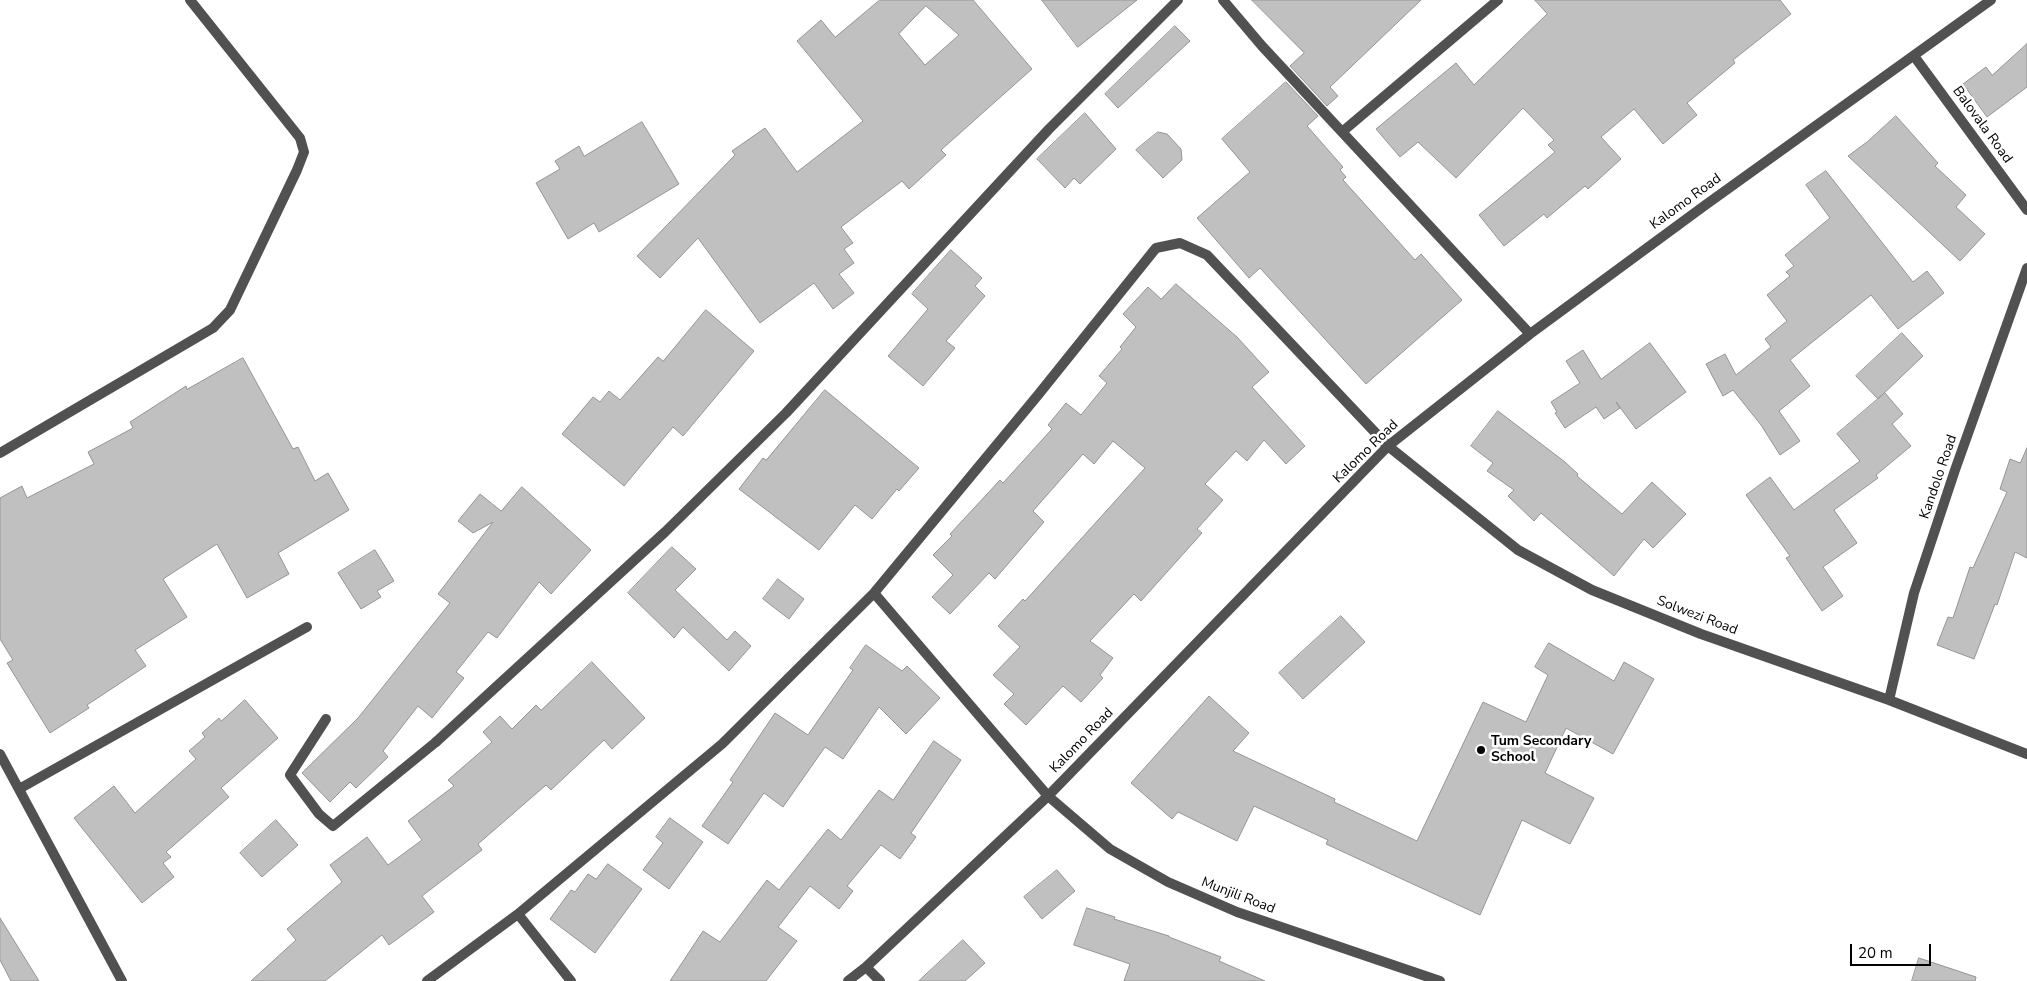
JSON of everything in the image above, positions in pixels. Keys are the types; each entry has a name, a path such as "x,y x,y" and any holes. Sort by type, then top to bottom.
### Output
{"street":[{"path":"0,453 213,328 230,310 297,170 304,152 300,138 190,0"},
{"path":"326,719 290,775 319,814 333,826 436,742 665,532 786,413 1050,129 1178,0"},
{"path":"1223,0 1262,46 1530,334"},
{"path":"1342,132 1498,0"},
{"name":"Kalomo Road","path":"848,981 866,967 1048,796 1388,446 1530,334 1704,206 1991,0"},
{"name":"Balovala Road","path":"1914,56 2027,210"},
{"name":"Solwezi Road","path":"427,981 518,914 722,744 874,593 1038,395 1156,248 1180,243 1207,255 1388,446 1518,550 1592,590 1701,634 1888,700 2027,754"},
{"name":"Kandolo Road","path":"1888,700 1914,593 1955,470 2027,268"},
{"name":"Munjili Road","path":"874,593 1048,796 1110,849 1168,882 1237,912 1440,981"},
{"path":"19,789 307,627"},
{"path":"0,754 122,981"},
{"path":"518,914 571,981"},
{"path":"866,967 880,981"}],"building":[{"path":"880,0 973,0 1032,69 941,150 946,155 909,189 902,181 841,227 853,243 844,249 854,263 839,274 854,293 833,309 814,283 760,323 698,238 660,278 637,256 735,155 732,151 765,128 797,172 863,121 797,41 821,20 835,37","holes":["926,6 959,35 925,65 899,34"]},
{"path":"1042,0 1137,0 1078,47"},
{"path":"1252,0 1421,0 1330,87 1338,96 1327,106 1290,66 1304,53"},
{"path":"1535,0 1780,0 1791,14 1733,60 1735,63 1687,103 1697,115 1663,144 1634,109 1601,137 1621,159 1588,189 1585,186 1547,218 1544,214 1504,246 1479,215 1555,152 1548,145 1554,140 1523,108 1456,178 1418,142 1400,157 1376,129 1456,63 1474,85 1547,14"},
{"path":"1175,26 1190,41 1118,108 1105,94"},
{"path":"2027,44 2027,87 1987,117 1963,84 1986,67 1992,75"},
{"path":"1286,82 1318,116 1307,126 1343,167 1340,170 1346,177 1343,180 1415,260 1421,254 1462,300 1366,384 1260,268 1249,278 1197,218 1250,172 1222,139"},
{"path":"1085,113 1116,149 1080,184 1074,178 1065,188 1037,159"},
{"path":"1896,116 1938,163 1935,166 1966,195 1956,207 1985,234 1960,261 1848,156"},
{"path":"642,122 679,184 599,232 594,223 568,239 536,183 560,169 555,161 579,146 584,156"},
{"path":"1158,132 1167,134 1181,149 1182,160 1163,178 1136,150"},
{"path":"1826,171 1913,282 1927,271 1944,293 1898,329 1871,295 1790,360 1810,386 1779,411 1800,441 1780,455 1761,425 1733,390 1723,396 1706,364 1725,354 1736,375 1771,347 1765,339 1787,321 1767,295 1790,276 1786,272 1794,266 1785,255 1830,218 1806,185"},
{"path":"951,250 982,278 975,286 985,296 946,341 955,348 923,386 888,356 928,309 912,294"},
{"path":"1176,284 1237,337 1269,372 1252,387 1305,446 1286,464 1264,440 1247,461 1236,451 1205,484 1223,500 1197,529 1202,533 1141,601 1134,594 1090,641 1113,658 1100,675 1103,678 1081,702 1063,686 1026,725 1004,704 1014,694 993,675 1020,647 998,626 1023,599 1025,601 1145,468 1113,441 1094,464 1083,454 1033,511 1044,522 995,579 989,573 950,614 932,597 953,575 933,555 952,536 950,534 1000,480 1003,483 1052,429 1048,425 1066,403 1081,415 1107,383 1099,376 1122,349 1120,347 1136,327 1123,314 1148,287 1161,299"},
{"path":"706,310 754,351 683,436 673,427 624,486 562,434 593,397 600,402 609,391 620,400 658,357 663,361"},
{"path":"1902,333 1923,356 1878,399 1856,376"},
{"path":"1650,343 1686,392 1636,429 1616,402 1620,408 1604,419 1596,407 1565,428 1555,413 1557,412 1551,402 1580,383 1566,361 1583,350 1601,379"},
{"path":"243,358 293,449 298,447 315,481 328,473 349,510 278,553 289,574 247,598 217,544 163,579 187,617 135,650 146,666 87,705 89,708 50,733 7,663 13,660 0,639 0,498 22,486 27,498 94,464 88,452 133,428 130,422 186,386 187,389"},
{"path":"825,390 919,468 899,491 897,489 872,519 855,505 819,550 739,489 763,458 766,460"},
{"path":"1885,393 1903,414 1892,424 1911,446 1876,475 1878,478 1834,510 1857,543 1823,567 1843,596 1822,611 1786,558 1790,556 1746,495 1770,477 1794,510 1860,461 1837,434"},
{"path":"1498,411 1565,462 1578,474 1577,476 1622,514 1652,482 1686,514 1653,548 1644,539 1614,576 1541,513 1534,521 1508,496 1514,490 1487,471 1493,463 1471,446"},
{"path":"2027,448 2027,558 2015,552 1997,605 1995,604 1974,659 1937,645 1948,617 1953,618 1970,567 1973,568 2007,492 2000,489 2010,459 2020,463"},
{"path":"522,487 591,550 551,594 539,582 497,638 488,632 456,672 464,678 432,718 418,706 383,751 388,757 356,788 350,782 330,802 302,773 358,718 450,603 438,594 493,522 473,533 458,521 480,494 501,511"},
{"path":"672,547 696,569 675,590 727,640 735,631 751,646 729,671 683,627 674,638 628,593"},
{"path":"375,550 394,581 377,591 381,597 361,609 338,573"},
{"path":"778,579 804,599 789,619 763,599"},
{"path":"1341,616 1365,642 1303,699 1279,673"},
{"path":"1549,643 1614,681 1624,662 1654,679 1613,754 1566,728 1545,773 1594,798 1570,844 1522,820 1480,915 1326,844 1328,840 1254,806 1237,841 1178,812 1172,819 1131,783 1209,696 1249,733 1233,751 1335,799 1334,802 1417,841 1483,702 1526,722 1548,675 1535,667"},
{"path":"866,645 902,671 907,666 940,698 906,734 879,707 843,759 825,747 783,807 764,793 728,844 702,826 733,782 730,780 775,713 808,735 853,670 850,668"},
{"path":"592,662 645,718 612,749 604,740 551,790 546,785 478,844 482,850 422,896 434,912 389,945 382,935 325,981 251,981 296,940 287,929 342,882 330,865 367,837 388,865 422,840 408,821 454,786 448,780 492,742 483,732 500,716 512,729 536,705 541,710"},
{"path":"245,700 278,738 221,788 229,797 166,852 171,857 163,863 174,877 142,903 74,818 114,786 135,813 196,759 189,751 205,737 202,733 219,718 221,721"},
{"path":"934,741 961,760 911,833 916,837 900,859 881,845 847,886 853,891 839,909 810,886 778,927 797,941 766,981 670,981 703,931 720,942 767,880 779,890 828,829 841,840 879,790 893,800"},
{"path":"670,818 703,842 669,889 643,870 663,843 656,837"},
{"path":"276,820 298,845 262,877 240,853"},
{"path":"608,864 642,889 595,953 550,919 571,890 575,892 588,874 596,879"},
{"path":"1057,870 1075,891 1042,919 1024,897"},
{"path":"1087,908 1115,917 1114,919 1169,936 1221,957 1219,961 1265,981 1124,981 1130,964 1074,945"},
{"path":"0,918 39,981 11,981 0,960"},
{"path":"963,940 985,963 965,981 919,981"},
{"path":"1919,958 1976,977 1975,981 1912,981"}],"place":[{"name":"Tum Secondary School","path":"1481,750"}]}
